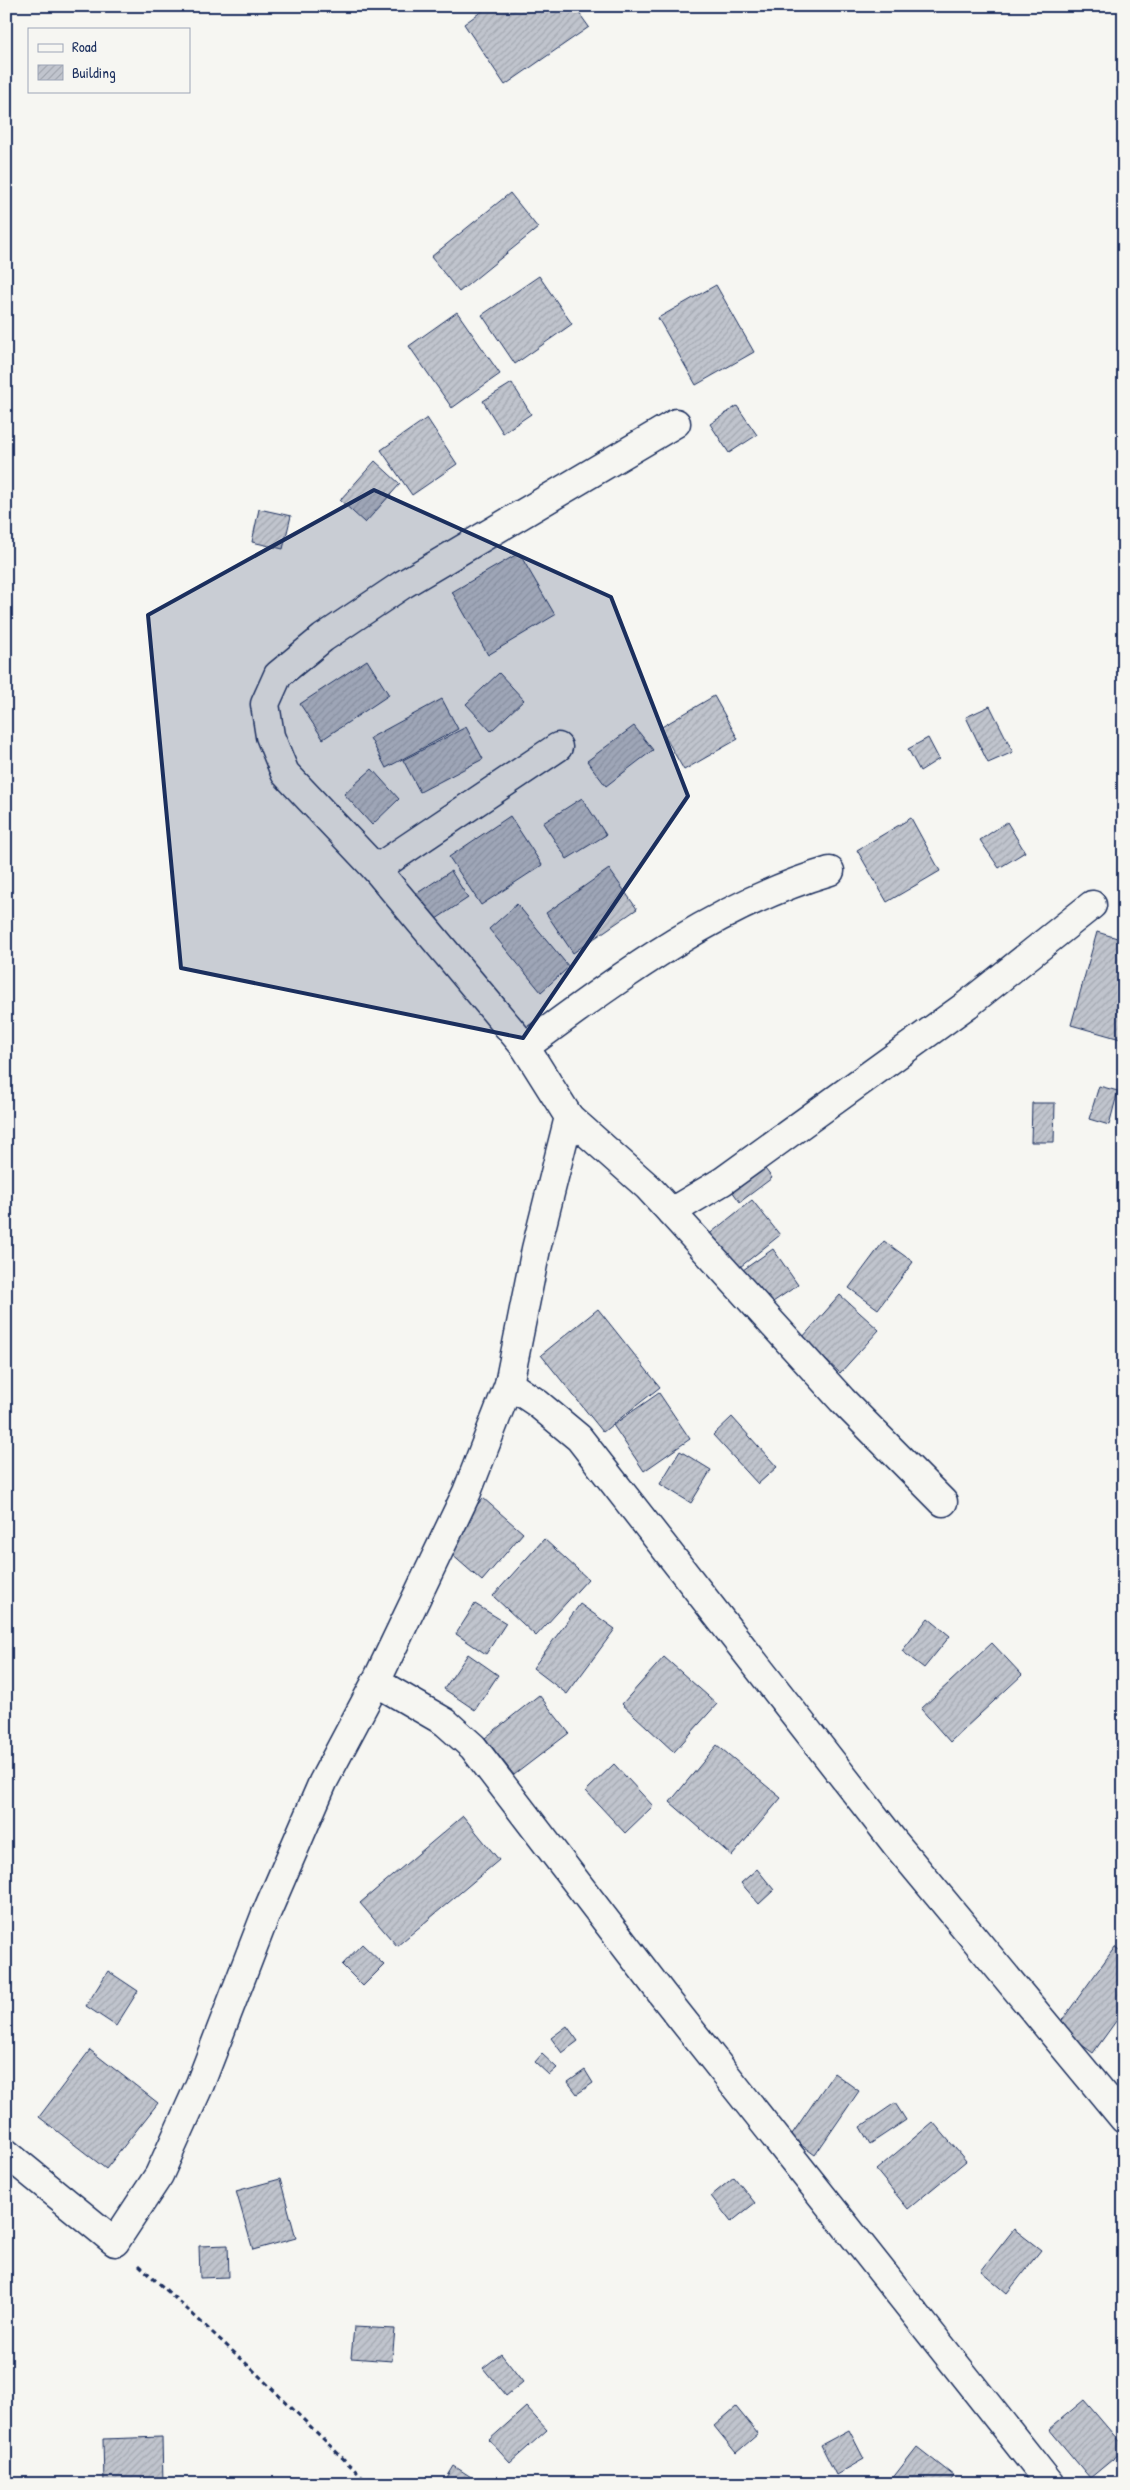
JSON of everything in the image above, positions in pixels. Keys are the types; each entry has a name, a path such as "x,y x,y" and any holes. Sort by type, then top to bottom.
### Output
{"street":[{"path":"676,423 402,586 323,638 278,674 265,704 270,736 285,773 376,869 525,1046 569,1117 648,1187 842,1400 943,1502"},
{"path":"376,869 558,747"},
{"path":"525,1046 687,934 790,883 830,871"},
{"path":"671,1212 723,1181 960,1010 1092,906"},
{"path":"6,2153 115,2242 159,2176 200,2084 265,1916 323,1782 376,1682 467,1492 509,1384 536,1249 569,1117"},
{"path":"509,1384 579,1438 896,1843 1124,2119"},
{"path":"376,1682 445,1722 473,1747 662,1994 1050,2484"}],"path":[{"path":"115,2242 250,2366 369,2484"}],"highlighted area":[{"path":"374,490 611,597 688,796 523,1038 181,968 148,615"}],"building":[{"path":"489,6 574,6 589,27 505,85 464,24"},
{"path":"510,193 538,228 459,292 431,257"},
{"path":"539,276 572,324 515,364 482,315"},
{"path":"716,285 754,352 696,385 658,318"},
{"path":"457,312 500,374 452,408 409,346"},
{"path":"512,383 531,414 503,433 483,401"},
{"path":"737,406 757,435 729,453 710,424"},
{"path":"427,418 457,464 412,495 381,450"},
{"path":"375,461 400,484 365,523 340,500"},
{"path":"259,509 291,516 283,549 252,542"},
{"path":"519,553 555,615 488,655 452,592"},
{"path":"367,660 389,695 323,739 300,704"},
{"path":"499,673 524,700 491,731 466,704"},
{"path":"714,696 738,739 684,770 660,728"},
{"path":"442,699 458,729 386,768 370,738"},
{"path":"990,706 1013,752 988,763 966,717"},
{"path":"634,726 653,750 606,786 587,761"},
{"path":"466,727 483,759 420,792 403,760"},
{"path":"928,738 939,759 920,771 908,749"},
{"path":"372,769 399,799 372,825 344,794"},
{"path":"582,798 606,835 567,859 543,823"},
{"path":"510,816 542,865 481,905 449,857"},
{"path":"911,818 940,871 887,902 857,850"},
{"path":"1007,822 1025,852 999,868 980,840"},
{"path":"609,869 637,909 573,953 546,913"},
{"path":"451,871 468,898 433,921 416,894"},
{"path":"517,904 569,967 541,992 489,929"},
{"path":"1097,932 1124,940 1124,1040 1071,1025"},
{"path":"1099,1086 1118,1091 1109,1125 1089,1119"},
{"path":"1032,1103 1055,1103 1054,1142 1031,1142"},
{"path":"759,1161 772,1178 740,1202 727,1184"},
{"path":"752,1200 780,1235 735,1271 707,1236"},
{"path":"884,1241 913,1262 878,1309 849,1288"},
{"path":"773,1249 798,1285 767,1306 743,1270"},
{"path":"840,1295 879,1330 840,1373 802,1338"},
{"path":"598,1309 660,1387 603,1432 541,1355"},
{"path":"659,1393 690,1439 644,1471 613,1425"},
{"path":"732,1417 777,1467 758,1484 713,1435"},
{"path":"680,1451 711,1470 691,1503 660,1484"},
{"path":"483,1498 523,1533 482,1581 442,1546"},
{"path":"544,1539 588,1579 536,1636 493,1596"},
{"path":"475,1604 506,1623 486,1654 456,1634"},
{"path":"580,1604 615,1629 567,1694 533,1668"},
{"path":"928,1618 950,1636 924,1668 902,1651"},
{"path":"992,1643 1022,1675 950,1742 921,1709"},
{"path":"468,1654 498,1675 475,1710 444,1689"},
{"path":"664,1657 717,1704 674,1752 622,1704"},
{"path":"539,1695 569,1733 514,1775 485,1738"},
{"path":"717,1745 781,1798 732,1856 670,1802"},
{"path":"614,1764 653,1806 625,1833 586,1791"},
{"path":"463,1816 499,1860 397,1946 360,1903"},
{"path":"757,1869 774,1890 759,1904 741,1883"},
{"path":"362,1944 384,1965 363,1986 342,1965"},
{"path":"1115,1947 1124,1953 1124,2010 1093,2053 1057,2027"},
{"path":"108,1971 138,1991 116,2026 86,2006"},
{"path":"567,2026 578,2041 562,2053 551,2038"},
{"path":"90,2050 158,2103 106,2169 39,2117"},
{"path":"542,2054 557,2068 549,2075 535,2062"},
{"path":"585,2070 593,2083 577,2094 568,2082"},
{"path":"834,2073 859,2091 815,2155 790,2137"},
{"path":"895,2103 906,2120 870,2144 860,2127"},
{"path":"933,2122 966,2161 908,2209 876,2170"},
{"path":"734,2177 755,2203 731,2222 711,2196"},
{"path":"280,2179 296,2238 253,2250 236,2191"},
{"path":"1014,2229 1041,2250 1007,2293 981,2271"},
{"path":"228,2245 229,2277 200,2278 199,2246"},
{"path":"354,2327 395,2329 392,2361 351,2358"},
{"path":"501,2354 523,2382 506,2396 483,2368"},
{"path":"1084,2400 1124,2447 1124,2450 1090,2478 1049,2429"},
{"path":"526,2407 547,2430 510,2463 489,2440"},
{"path":"736,2407 758,2434 736,2453 714,2426"},
{"path":"849,2430 864,2459 836,2475 821,2445"},
{"path":"162,2437 163,2484 104,2484 103,2439"},
{"path":"917,2447 954,2476 948,2484 888,2484"},
{"path":"454,2466 482,2484 443,2484"}]}
